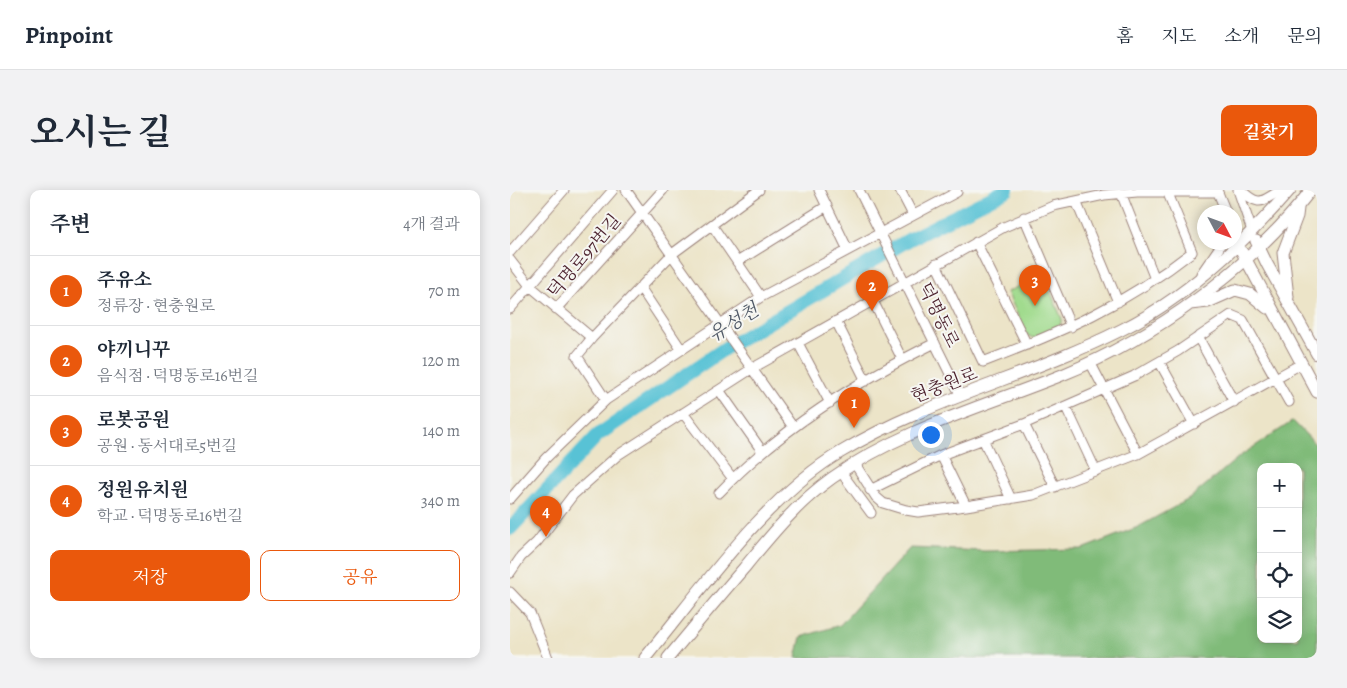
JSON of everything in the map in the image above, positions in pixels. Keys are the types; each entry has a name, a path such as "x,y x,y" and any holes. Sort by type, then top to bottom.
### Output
{"main road":[{"name":"현충원로","path":"1242,236 1252,231 1290,190"},
{"name":"현충원로","path":"668,658 780,524 810,496 841,472 946,418 1033,386 1090,362 1139,338 1188,304 1259,246 1298,208 1311,190"},
{"path":"1288,301 1289,295 1283,253 1297,216 1298,208"},
{"path":"1252,231 1317,354"},
{"name":"현충원로","path":"646,658 760,519 792,488 839,452 891,424 1070,353 1123,329 1195,282 1226,250"},
{"path":"1241,250 1274,315 1317,392"},
{"path":"1188,304 1208,302 1235,290 1250,294 1274,315"}],"street":[{"path":"510,252 564,190"},
{"path":"510,308 613,190"},
{"name":"덕명로97번길","path":"626,190 753,368"},
{"name":"덕명로97번길","path":"592,338 556,309 663,190"},
{"path":"606,400 577,356 672,254 759,190"},
{"path":"819,190 848,250"},
{"path":"859,190 882,235"},
{"path":"900,190 913,215"},
{"path":"510,499 546,458 606,400 681,349 722,325 761,297 848,250 882,235 913,215 957,192 956,190"},
{"path":"1240,190 1252,199 1259,201 1272,198 1283,190"},
{"path":"1240,190 1252,231"},
{"path":"936,264 983,362 1071,327 1155,280 1192,252 1167,191"},
{"path":"510,573 521,557 537,542 568,501 598,471 618,455 753,368 872,300 903,278 936,264 1024,217 1076,200 1121,193 1217,191"},
{"path":"1217,191 1220,205"},
{"path":"1217,191 1223,205"},
{"path":"1121,193 1155,280"},
{"path":"1076,200 1118,302"},
{"path":"737,262 827,206"},
{"path":"1024,217 1071,327"},
{"path":"712,225 761,297"},
{"name":"덕명동로","path":"882,235 961,396"},
{"path":"976,242 1027,345"},
{"path":"1195,282 1218,250"},
{"path":"510,260 530,286 556,309"},
{"path":"640,287 681,349"},
{"path":"872,300 902,359"},
{"path":"870,490 941,455 1024,424 1105,390 1160,363 1231,315 1243,320 1289,402"},
{"path":"836,321 866,381"},
{"path":"1198,337 1234,402"},
{"path":"798,343 830,403"},
{"path":"719,493 762,451 793,426 902,359 935,343"},
{"path":"1090,362 1138,454"},
{"path":"1160,363 1194,424"},
{"path":"855,464 870,490 883,503 906,510 918,512 1011,499 1055,487 1138,454 1277,379 1301,364"},
{"path":"753,368 793,426"},
{"path":"719,390 762,451"},
{"path":"1066,407 1096,471"},
{"path":"683,412 732,479"},
{"path":"1024,424 1055,487"},
{"path":"983,439 1011,499"},
{"path":"941,455 966,506"},
{"path":"841,472 871,513"},
{"path":"510,592 530,613 548,658"}],"green space":[{"path":"1043,274 1062,319 1059,328 1033,338 1027,335 1007,292"},
{"path":"1293,421 1317,446 1317,658 796,658 801,637 840,625 910,548 985,551 1082,549 1138,527 1189,499 1240,456"}],"waterway":[{"name":"유성천","path":"510,529 598,435 727,347 910,239 1007,190"}],"place":[{"name":"로봇공원","path":"1035,306"},
{"name":"야끼니꾸","path":"872,311"},
{"name":"주유소","path":"854,428"},
{"name":"정원유치원","path":"546,537"}]}
